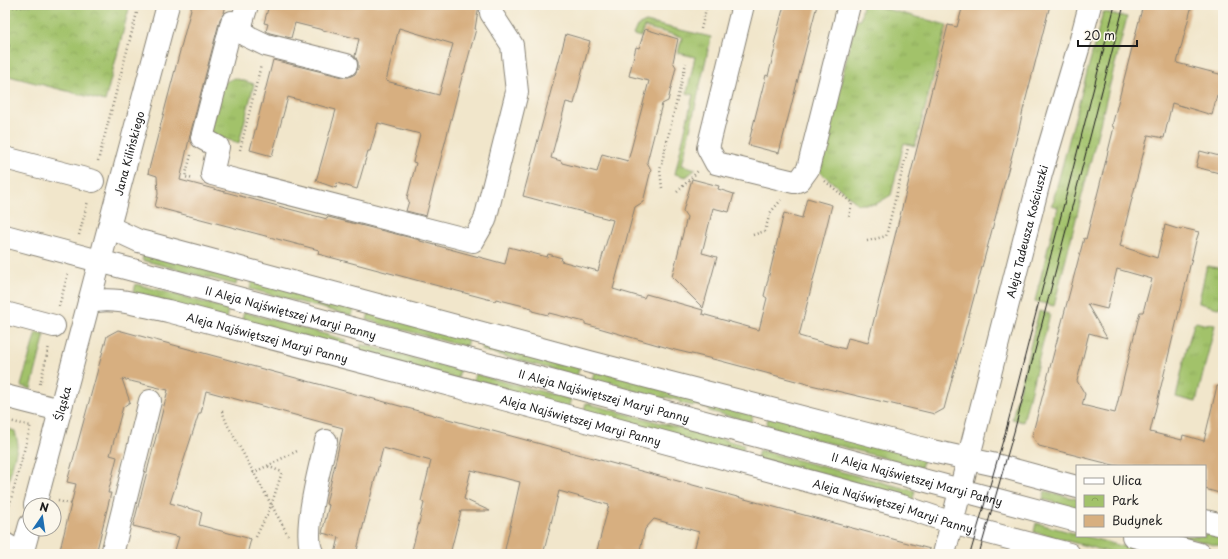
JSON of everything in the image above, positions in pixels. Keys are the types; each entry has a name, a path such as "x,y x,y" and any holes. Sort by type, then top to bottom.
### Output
{"street":[{"name":"Jana Kilińskiego","path":"89,302 168,5"},
{"path":"346,65 266,45 245,35 244,15 232,22 202,138 218,147 212,174 473,241 485,220 517,92 512,45 491,13 492,5"},
{"path":"743,5 708,148 716,163 801,175 849,5"},
{"name":"Aleja Tadeusza Kościuszki","path":"944,554 1039,181 1090,5"},
{"path":"5,158 93,181"},
{"path":"109,227 139,241 932,452 968,459 1076,487"},
{"path":"5,236 100,261"},
{"name":"II Aleja Najświętszej Maryi Panny","path":"100,261 1076,521"},
{"name":"Aleja Najświętszej Maryi Panny","path":"89,302 100,299 113,299 168,311 902,506 952,523 1069,554"},
{"name":"Śląska","path":"37,497 89,302"},
{"path":"5,313 54,326"},
{"path":"5,396 60,410"},
{"path":"112,554 150,401"},
{"path":"313,554 310,543 311,507 326,441"},
{"path":"1206,520 1223,525"},
{"path":"5,544 22,554 27,537"},
{"path":"1137,537 1200,554"}],"path":[{"path":"5,6 22,7 28,5"},
{"path":"114,104 139,5"},
{"path":"701,29 707,5"},
{"path":"5,45 10,46"},
{"path":"232,180 266,45"},
{"path":"662,188 660,170 686,62"},
{"path":"867,241 886,236 908,148"},
{"path":"677,192 702,167 716,163"},
{"path":"753,235 765,231 770,213 801,175 817,174 852,203 849,217"},
{"path":"5,516 8,511 31,426 34,404"},
{"path":"222,410 271,506 291,540"},
{"path":"5,420 31,426"},
{"path":"254,473 297,451"},
{"path":"256,537 271,506 282,472 267,466"},
{"path":"62,502 71,504"}],"green space":[{"path":"5,5 130,5 105,101 5,75"},
{"path":"863,5 871,5 947,25 915,146 904,143 891,195 876,204 858,204 819,171 856,20 860,20"},
{"path":"1103,12 1127,17 1054,306 1035,301 1058,207 1051,205 1054,201"},
{"path":"646,22 711,37 682,165 696,169 686,177 675,174 693,95 687,93 695,57 678,53 682,37 644,27 641,37 633,35 637,26"},
{"path":"234,78 254,84 239,143 209,134 221,84"},
{"path":"145,249 238,274 236,285 142,260"},
{"path":"1208,266 1223,269 1223,294 1220,307 1218,308 1199,303 1206,269"},
{"path":"253,278 355,305 352,316 250,289"},
{"path":"136,284 228,309 226,319 133,294"},
{"path":"370,309 469,335 466,347 367,320"},
{"path":"1039,311 1050,314 1023,422 1012,419"},
{"path":"244,312 346,340 343,351 241,323"},
{"path":"1196,322 1207,325 1215,325 1196,402 1176,397 1187,347 1194,324"},
{"path":"36,332 45,334 31,389 21,386"},
{"path":"484,339 580,365 577,376 481,350"},
{"path":"361,344 460,370 457,381 358,354"},
{"path":"595,369 754,411 751,422 709,411 709,408 680,403 680,401 666,397 665,399 623,388 623,386 609,382 608,384 592,380"},
{"path":"475,374 571,399 567,411 472,385"},
{"path":"586,403 744,445 741,456 583,414"},
{"path":"769,415 924,456 921,468 766,426"},
{"path":"5,428 15,431 18,444 5,494"},
{"path":"759,450 915,491 912,502 756,461"},
{"path":"1045,491 1076,499 1076,509 1043,499"},
{"path":"1036,523 1076,534 1076,537 1088,537 1152,554 1116,554 1034,532"},
{"path":"1206,533 1223,538 1223,547 1184,537 1206,537"}],"building":[{"path":"192,5 226,5 224,13 220,19 180,180 327,219 328,217 420,240 505,264 509,247 547,257 548,254 562,258 561,261 598,271 613,220 523,196 566,34 590,41 574,104 566,102 551,158 561,161 562,163 597,172 602,154 628,161 649,81 629,76 636,47 639,48 645,29 678,39 673,62 676,67 668,101 662,104 647,162 651,170 643,202 635,207 613,289 644,298 646,294 703,310 702,314 759,330 767,298 764,296 784,213 802,218 807,198 832,205 799,336 845,349 848,338 868,343 948,25 957,27 963,5 1050,5 1019,129 944,409 935,414 811,385 675,350 585,324 585,322 549,313 548,315 532,311 532,308 496,299 495,301 318,254 319,250 155,207 158,194 157,176 148,173"},
{"path":"269,5 479,5 476,29 426,216 406,211 409,201 407,198 416,163 413,162 420,134 378,123 357,189 337,183 336,188 316,181 336,110 288,97 272,156 250,150 273,60 343,77 349,77 355,74 358,68 358,62 355,56 359,39 295,23 291,38 266,31 268,24 264,23","holes":["399,28 453,44 439,95 386,81"]},
{"path":"784,5 817,5 779,153 748,145 766,75 768,76 776,45 774,44"},
{"path":"1143,5 1192,5 1177,63 1223,75 1223,87 1220,97 1217,95 1212,115 1172,103 1164,138 1148,135 1120,246 1157,258 1165,225 1181,230 1182,228 1199,232 1150,432 1182,440 1183,435 1204,441 1217,386 1223,387 1223,494 1206,489 1206,465 1113,465 1039,446 1032,436 1084,238 1086,239 1114,127 1112,126","holes":["1117,269 1152,279 1143,312 1140,312 1115,413 1082,405 1085,394 1077,381 1089,333 1107,338 1087,304 1107,309"]},
{"path":"1200,151 1223,157 1223,174 1196,167"},
{"path":"692,179 719,186 718,189 734,194 729,212 713,208 702,253 717,257 703,308 672,277 687,217 683,211"},
{"path":"118,330 930,549 929,554 693,554 699,532 654,519 645,529 639,554 596,554 609,505 559,491 544,551 537,554 504,554 520,482 471,470 464,499 490,511 461,511 450,554 411,554 424,503 421,501 431,461 383,448 356,554 335,554 339,537 322,533 329,505 326,504 343,428 206,391 201,413 199,413 170,503 202,512 199,525 251,539 247,554 190,554 175,550 179,537 133,526 168,390 122,379 130,402 123,407 110,455 117,457 108,493 111,493 96,554 59,554 76,484 67,482 107,336"}],"tram line":[{"path":"970,554 1006,430 1115,5"},
{"path":"979,554 1014,432 1124,5"}]}
